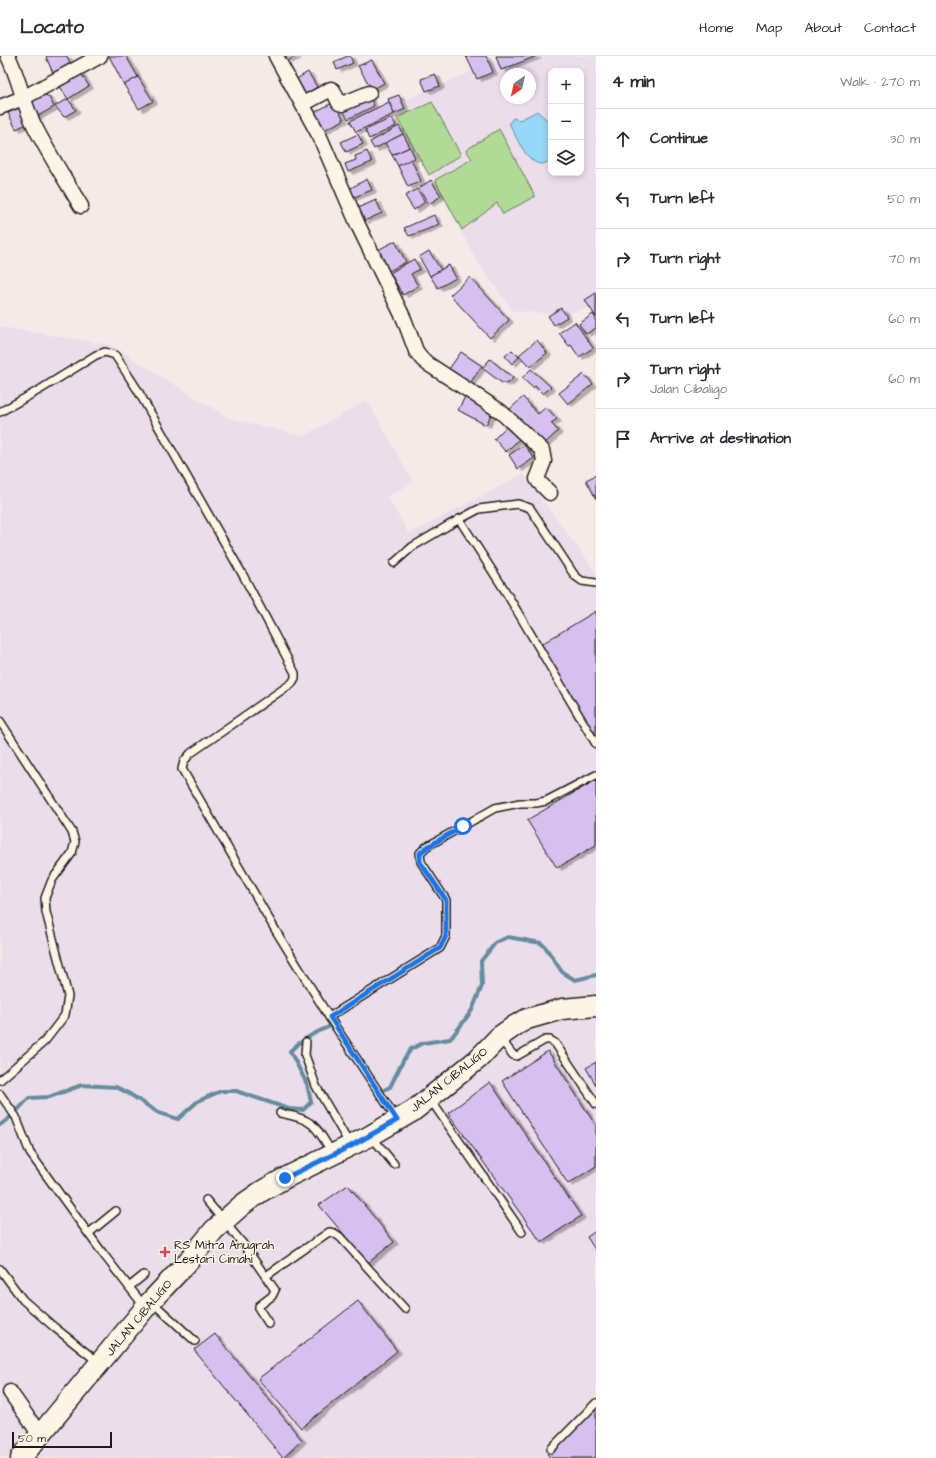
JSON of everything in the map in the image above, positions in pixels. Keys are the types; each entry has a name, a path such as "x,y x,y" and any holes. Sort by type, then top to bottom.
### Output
{"main road":[{"name":"JALAN CIBALIGO","path":"21,1458 148,1304 223,1221 242,1205 262,1191 285,1178 351,1146 413,1111 478,1059 500,1037 516,1025 527,1019 562,1009 596,1006"}],"street":[{"path":"8,56 34,126 81,206"},
{"path":"0,107 23,98 100,56"},
{"path":"276,56 320,137 358,225 404,319 416,351 428,364 500,411 542,450 544,461 538,478 539,482 550,493"},
{"path":"303,104 331,89 333,90 339,103 342,104 369,93"},
{"path":"10,1392 40,1435"}],"lane":[{"path":"0,412 96,355 104,352 115,355 137,389 244,577 295,673 295,678 292,683 191,753 184,761 182,769 276,931 397,1120"},
{"path":"394,563 412,547 479,509 518,504 530,508 575,576 582,580 596,583"},
{"path":"459,519 504,589 596,744"},
{"path":"0,721 72,832 75,842 72,853 52,880 45,898 46,912 68,996 65,1015 44,1041 0,1080"},
{"path":"330,1017 440,948 446,936 446,900 420,862 420,853 432,844 495,808 520,803 536,803 546,801 596,775"},
{"path":"500,1037 513,1055 517,1056 545,1040 550,1040 555,1043 596,1104"},
{"path":"306,1042 305,1055 316,1086 351,1146"},
{"path":"0,1094 16,1118 30,1153 129,1287 195,1341"},
{"path":"430,1098 522,1232"},
{"path":"280,1113 311,1123 327,1144 333,1155"},
{"path":"370,1136 394,1164"},
{"path":"206,1200 243,1244 275,1290 272,1296 259,1306 259,1309 270,1324"},
{"path":"89,1233 116,1211"},
{"path":"266,1276 329,1232 334,1233 340,1236 405,1309"},
{"path":"0,1269 23,1300 100,1364"},
{"path":"129,1287 144,1275"},
{"path":"551,1448 596,1403"}],"shaded area":[{"path":"507,56 596,56 596,305 565,315 513,311 476,259 394,105"},
{"path":"0,327 111,345 230,419 304,436 367,400 413,482 387,496 409,534 523,474 596,572 596,1458 0,1458"}],"green space":[{"path":"432,102 461,155 429,175 397,118"},
{"path":"499,129 535,196 503,214 497,203 462,230 435,180 472,159 466,150"}],"water":[{"path":"537,111 548,121 548,162 542,164 531,160 522,148 509,123 513,118 520,120"}],"building":[{"path":"67,56 71,65 53,73 46,57"},
{"path":"109,56 126,56 138,77 124,85"},
{"path":"284,56 297,56 287,61"},
{"path":"350,56 353,63 337,70 334,62"},
{"path":"466,56 486,56 493,72 477,79"},
{"path":"496,56 537,56 506,68 500,68"},
{"path":"372,60 384,83 372,90 358,66"},
{"path":"78,69 89,86 68,99 57,82"},
{"path":"308,72 317,87 304,95 295,80"},
{"path":"435,74 440,86 426,91 421,79"},
{"path":"138,77 153,101 139,109 124,85"},
{"path":"42,93 49,97 54,107 36,117 28,100"},
{"path":"399,95 405,109 394,114 388,99"},
{"path":"369,96 374,106 348,119 342,108"},
{"path":"68,99 76,110 64,117 55,106"},
{"path":"334,102 344,120 320,132 311,114"},
{"path":"389,102 394,114 356,132 350,121"},
{"path":"21,107 29,123 16,129 8,113"},
{"path":"392,118 396,126 369,139 365,130"},
{"path":"399,126 403,134 374,149 370,142"},
{"path":"358,134 363,144 346,152 341,142"},
{"path":"403,134 410,147 392,155 385,143"},
{"path":"410,147 415,158 398,166 392,155"},
{"path":"367,151 372,162 348,172 345,164 356,160 355,156"},
{"path":"411,159 421,181 408,187 398,166"},
{"path":"367,179 372,190 352,198 349,189"},
{"path":"431,180 441,196 429,204 419,188"},
{"path":"417,189 425,202 414,210 405,196"},
{"path":"376,200 382,213 364,221 358,208"},
{"path":"434,215 439,224 426,230 409,236 404,228"},
{"path":"395,241 406,262 389,271 378,250"},
{"path":"429,251 441,270 430,276 419,257"},
{"path":"414,259 420,269 411,274 418,286 403,295 390,273"},
{"path":"449,265 456,278 438,288 430,276"},
{"path":"470,277 509,320 490,338 450,295"},
{"path":"596,293 596,317 585,300"},
{"path":"561,308 567,317 554,325 548,316"},
{"path":"593,314 596,319 596,328 586,334 579,324"},
{"path":"575,322 593,348 579,357 571,345 569,346 559,333"},
{"path":"537,340 547,353 530,367 519,355"},
{"path":"512,350 519,357 512,364 505,356"},
{"path":"461,352 482,366 470,383 449,369"},
{"path":"490,359 513,378 509,383 502,383 482,368"},
{"path":"531,369 551,387 543,394 535,386 533,388 522,378"},
{"path":"584,374 593,384 568,404 559,393"},
{"path":"466,395 493,410 486,425 458,410"},
{"path":"523,397 538,414 546,407 557,419 551,423 558,431 542,446 509,410"},
{"path":"510,423 522,436 506,452 494,439"},
{"path":"524,445 534,458 518,469 509,455"},
{"path":"596,475 596,499 586,480"},
{"path":"596,611 596,739 540,645"},
{"path":"596,780 596,845 557,868 527,820"},
{"path":"548,1051 596,1126 596,1166 568,1184 502,1081"},
{"path":"596,1062 596,1085 586,1068"},
{"path":"490,1082 581,1216 541,1242 448,1113"},
{"path":"348,1185 394,1242 368,1263 319,1205"},
{"path":"596,1231 596,1251 587,1237"},
{"path":"358,1301 397,1351 301,1428 258,1379"},
{"path":"215,1334 302,1440 283,1458 194,1350"},
{"path":"596,1409 596,1458 551,1458 547,1454"}],"waterway":[{"path":"379,1088 382,1091 390,1087 404,1059 411,1049 423,1043 450,1039 459,1028 472,1010 482,986 481,961 496,942 508,937 541,943 562,972 575,980 596,975"},
{"path":"0,1125 12,1116 29,1098 49,1097 82,1085 116,1087 159,1113 178,1119 198,1101 221,1091 236,1091 289,1109 303,1110 311,1102 307,1084 290,1051 314,1033 331,1026 334,1029"}],"place":[{"name":"RS Mitra Anugrah Lestari Cimahi","path":"165,1252"}],"route":[{"path":"285,1178 351,1146 397,1120 330,1017 440,948 446,936 446,900 420,862 420,853 463,826"}]}
